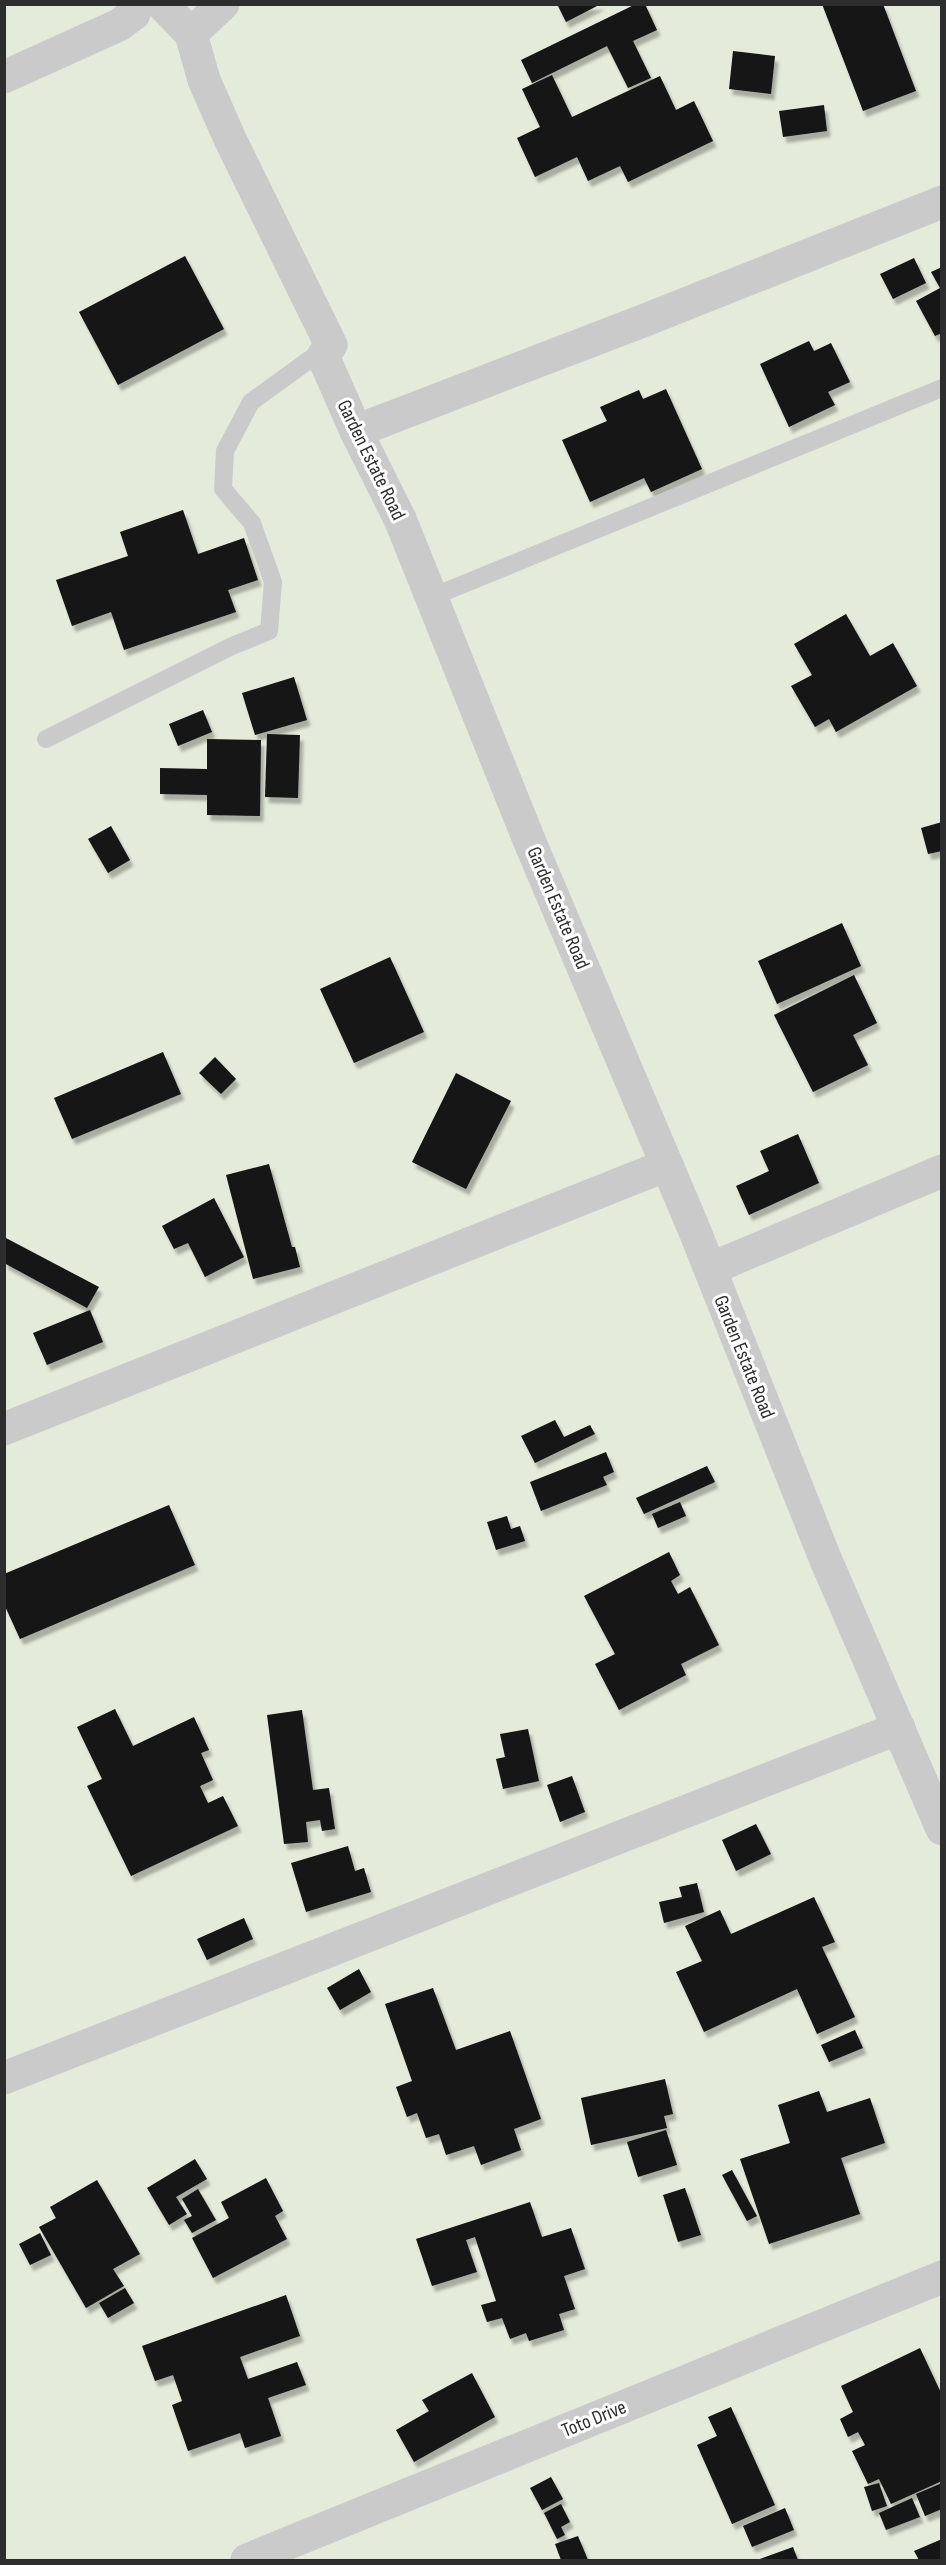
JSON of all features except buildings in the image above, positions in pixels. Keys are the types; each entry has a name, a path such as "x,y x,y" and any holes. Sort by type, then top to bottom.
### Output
{"street":[{"path":"4,77 119,25 134,14 136,4"},
{"name":"Garden Estate Road","path":"162,4 191,34 204,80 230,139 331,345 323,356 356,431 400,519 529,840 710,1269 825,1558 942,1829"},
{"path":"191,34 223,4"},
{"path":"356,431 648,319 942,202"},
{"path":"4,1429 667,1165"},
{"path":"710,1269 942,1171"},
{"path":"4,2078 898,1728"},
{"name":"Toto Drive","path":"247,2560 942,2277"}],"lane":[{"path":"46,739 232,646 269,631 273,582 252,523 222,489 225,451 251,402 331,345"},
{"path":"432,597 942,388"}],"green space":[{"path":"5,5 941,5 941,2560 5,2560"}]}
